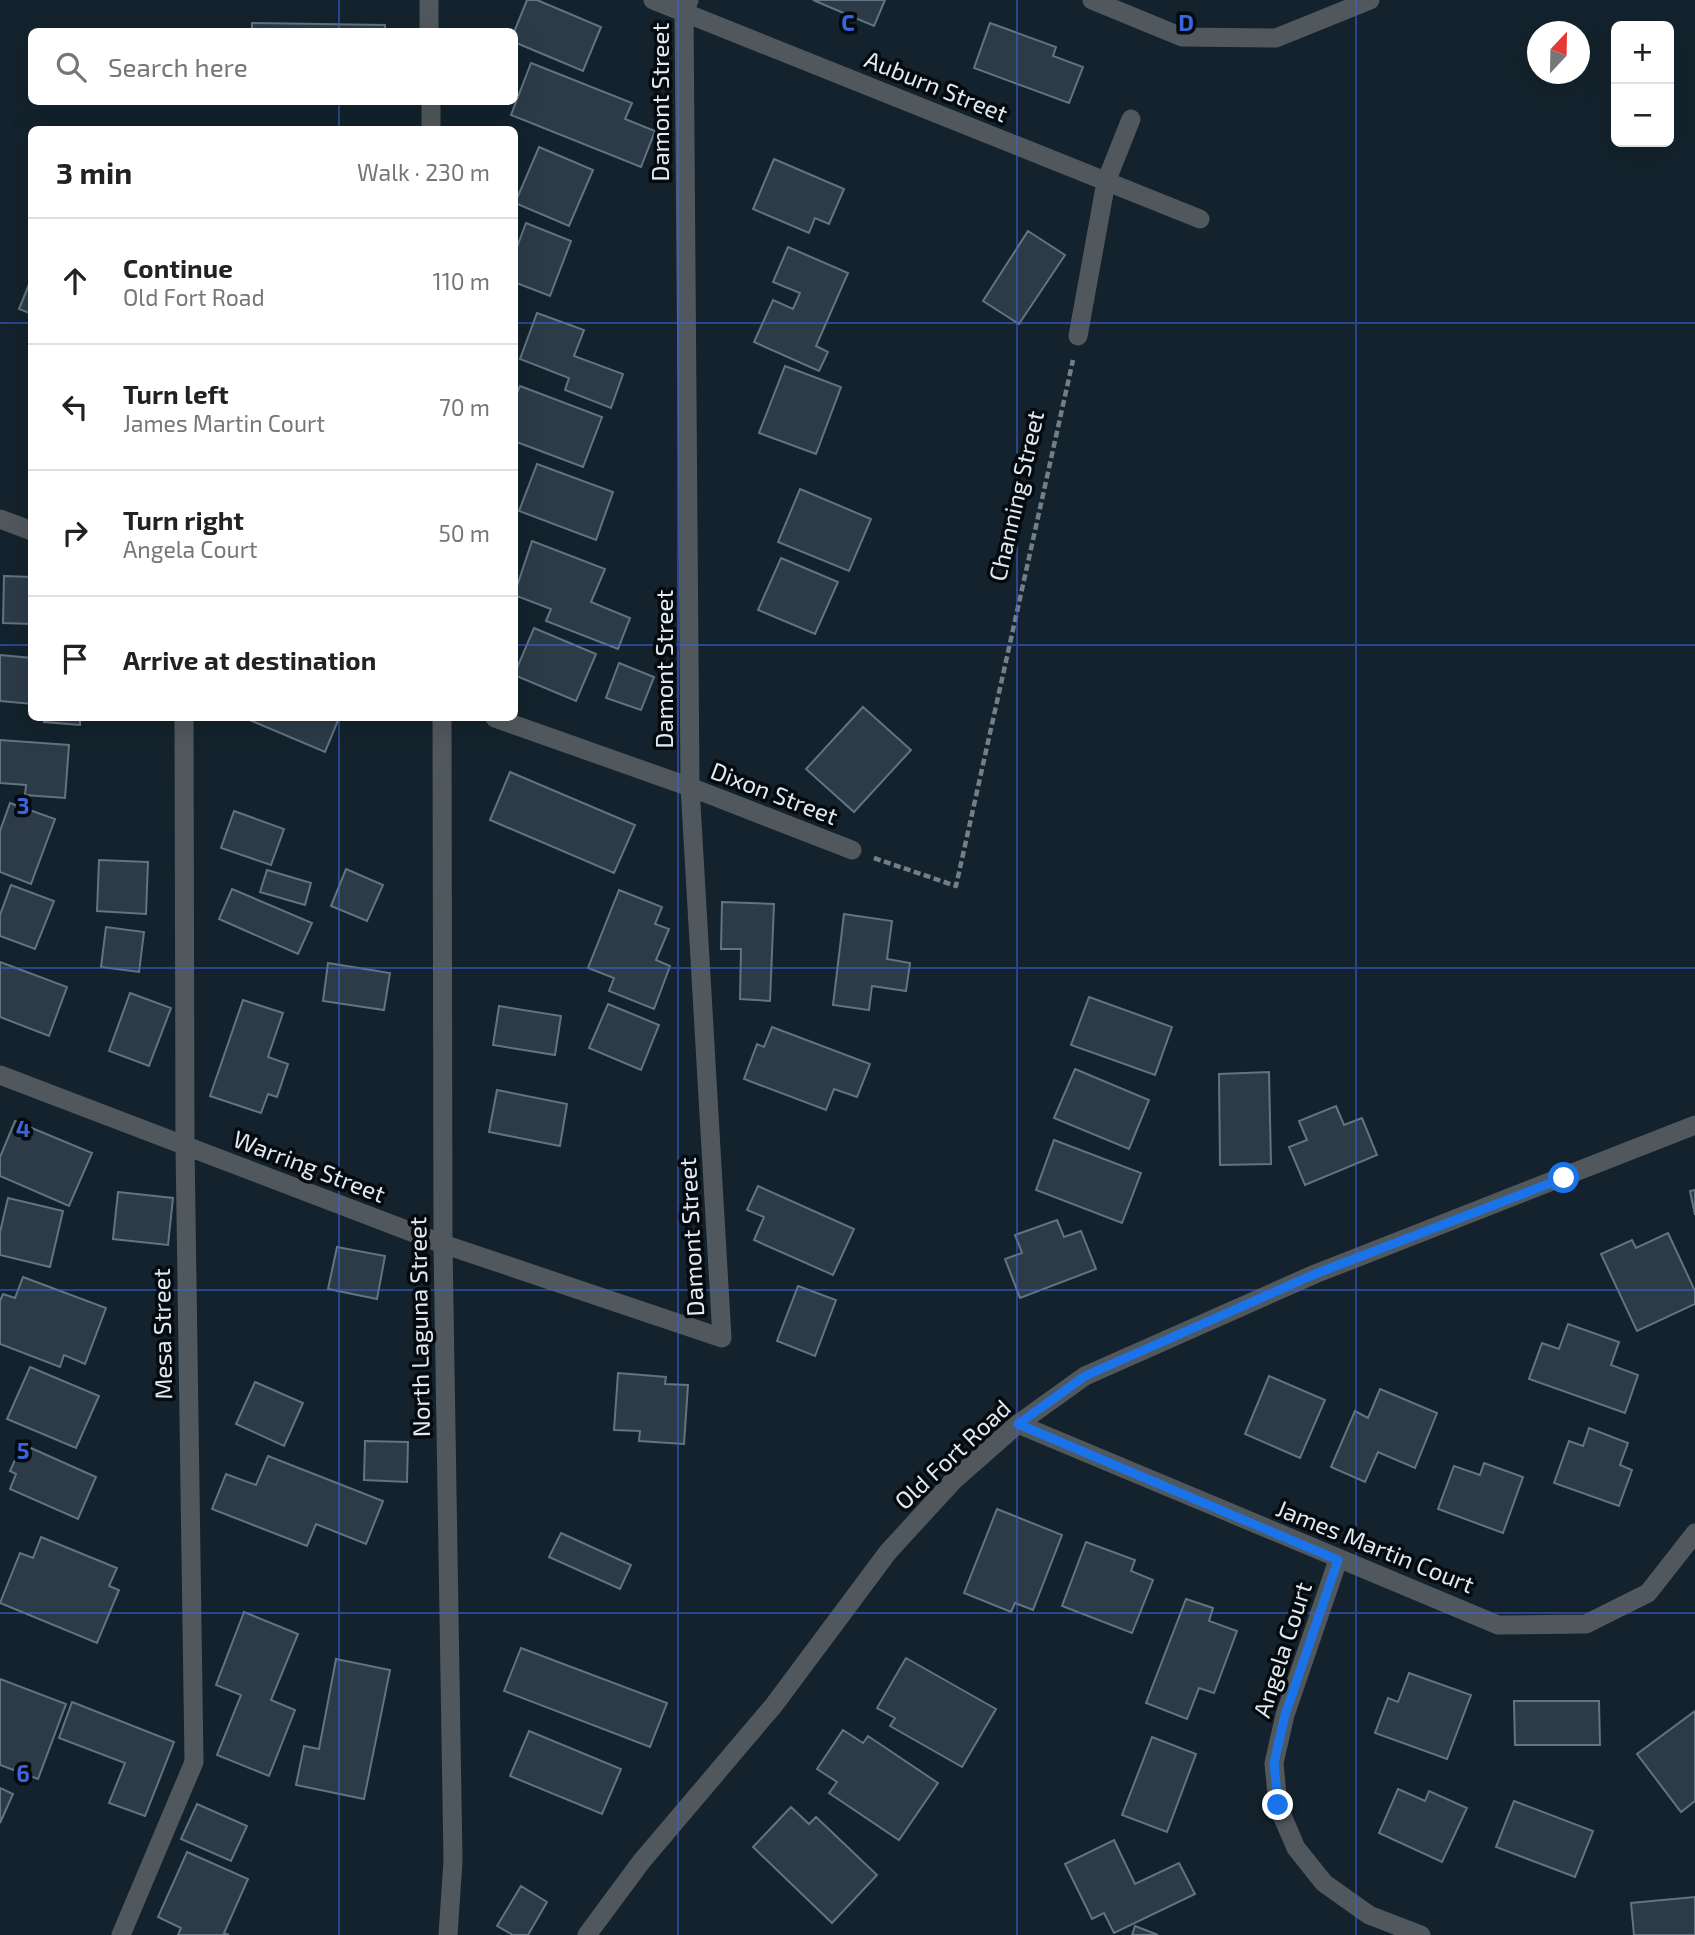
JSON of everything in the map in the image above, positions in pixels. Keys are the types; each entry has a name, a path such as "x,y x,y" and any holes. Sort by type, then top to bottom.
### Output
{"street":[{"path":"429,0 429,28"},
{"name":"Auburn Street","path":"653,0 686,6 1200,219"},
{"path":"1092,0 1182,37 1276,37 1370,0"},
{"name":"Damont Street","path":"686,6 690,787 722,1338"},
{"path":"431,105 431,126"},
{"path":"1078,336 1106,182 1131,119"},
{"path":"0,519 28,530"},
{"name":"Mesa Street","path":"121,1935 194,1762 185,1145 184,721"},
{"name":"North Laguna Street","path":"442,721 443,1244 453,1861 448,1935"},
{"name":"Dixon Street","path":"503,721 690,787 852,850"},
{"name":"Warring Street","path":"0,1075 443,1244 722,1338"},
{"name":"Old Fort Road","path":"587,1935 641,1862 774,1705 888,1552 954,1480 1018,1424 1085,1376 1291,1284 1695,1125"},
{"name":"James Martin Court","path":"1018,1424 1498,1625 1586,1624 1648,1593 1695,1532"},
{"name":"Angela Court","path":"1338,1560 1285,1715 1274,1763 1278,1805 1296,1848 1324,1884 1369,1915 1421,1935"}],"path":[{"name":"Channing Street","path":"956,886 1078,336"},
{"name":"Dixon Street","path":"852,850 956,886"}],"building":[{"path":"527,0 537,0 601,27 583,71 518,44 518,28 516,28"},
{"path":"813,0 885,0 874,26"},
{"path":"252,23 385,25 385,28 252,28"},
{"path":"990,23 1056,47 1053,56 1083,67 1069,103 974,68"},
{"path":"531,63 632,103 625,119 655,131 641,167 511,115 515,105 518,105 518,97"},
{"path":"539,147 593,170 569,226 518,204 518,196"},
{"path":"774,159 844,189 829,224 815,218 809,233 753,209"},
{"path":"526,223 571,241 550,296 518,284 518,244"},
{"path":"1028,231 1065,255 1019,324 983,301"},
{"path":"788,247 848,273 816,346 828,352 819,371 754,342 773,300 793,309 800,293 773,282"},
{"path":"28,287 28,312 19,309"},
{"path":"537,313 584,330 574,356 623,374 611,408 565,390 569,378 520,359"},
{"path":"785,366 841,387 816,454 759,433"},
{"path":"520,386 602,417 583,467 518,443"},
{"path":"537,464 613,492 596,540 519,511"},
{"path":"800,489 871,519 849,571 778,542"},
{"path":"532,541 605,569 591,602 630,618 618,649 546,621 551,609 518,597 518,583"},
{"path":"781,558 838,582 815,634 758,610"},
{"path":"4,576 28,577 28,624 3,623"},
{"path":"534,628 596,654 576,701 518,677 518,666"},
{"path":"0,655 28,658 28,704 0,701"},
{"path":"619,663 654,677 641,710 606,698"},
{"path":"863,707 911,750 854,812 806,769"},
{"path":"80,721 80,725 44,722"},
{"path":"252,721 338,721 325,752"},
{"path":"0,740 69,745 65,798 25,795 26,785 0,783"},
{"path":"510,772 635,825 614,873 490,820"},
{"path":"10,803 55,819 31,884 0,872 0,831"},
{"path":"234,811 284,829 271,865 221,848"},
{"path":"99,860 148,862 146,914 97,911"},
{"path":"346,869 383,885 367,921 331,906"},
{"path":"267,870 311,883 305,905 260,892"},
{"path":"11,885 54,901 35,949 0,936 0,915"},
{"path":"232,889 312,923 298,954 219,919"},
{"path":"619,890 662,907 655,924 669,929 656,960 670,966 654,1009 609,991 614,978 588,968"},
{"path":"722,902 774,904 770,1001 740,999 741,949 721,949"},
{"path":"844,914 892,921 887,959 910,963 906,991 872,986 869,1010 833,1005"},
{"path":"106,927 144,932 139,972 101,967"},
{"path":"0,962 67,987 49,1036 0,1017"},
{"path":"328,963 390,973 384,1010 323,1001"},
{"path":"130,993 171,1008 149,1066 109,1051"},
{"path":"1089,997 1172,1027 1155,1075 1071,1045"},
{"path":"243,1000 283,1013 268,1057 288,1064 277,1097 268,1094 261,1113 210,1096"},
{"path":"608,1004 659,1025 641,1070 589,1048"},
{"path":"499,1006 561,1016 555,1055 493,1045"},
{"path":"772,1027 870,1064 857,1097 834,1089 826,1110 744,1079 757,1044 764,1047"},
{"path":"1075,1069 1149,1100 1129,1149 1054,1118"},
{"path":"1269,1072 1271,1164 1220,1165 1219,1074"},
{"path":"497,1090 567,1104 560,1146 489,1132"},
{"path":"1336,1106 1344,1125 1362,1118 1377,1155 1305,1185 1289,1147 1307,1140 1299,1121"},
{"path":"15,1121 92,1153 69,1206 0,1176 0,1157"},
{"path":"1054,1140 1141,1173 1122,1223 1036,1190"},
{"path":"758,1186 854,1229 833,1275 754,1240 764,1217 747,1210"},
{"path":"1695,1190 1695,1215 1690,1191"},
{"path":"118,1192 173,1198 168,1245 113,1239"},
{"path":"8,1198 63,1211 50,1267 0,1255 0,1232"},
{"path":"1057,1220 1064,1237 1081,1231 1096,1269 1020,1298 1005,1259 1022,1253 1015,1235"},
{"path":"1668,1233 1695,1291 1695,1304 1637,1331 1601,1254 1632,1240 1636,1248"},
{"path":"337,1247 385,1256 377,1299 328,1289"},
{"path":"23,1277 106,1308 85,1364 64,1355 60,1367 0,1344 0,1301 3,1294 15,1298"},
{"path":"798,1286 836,1300 815,1356 777,1341"},
{"path":"1568,1324 1619,1342 1611,1365 1638,1375 1625,1413 1529,1379 1542,1343 1559,1349"},
{"path":"30,1367 99,1396 76,1448 7,1419"},
{"path":"618,1373 666,1377 665,1384 688,1385 684,1444 639,1441 640,1431 614,1430"},
{"path":"1269,1376 1325,1400 1300,1458 1245,1434"},
{"path":"255,1382 303,1403 284,1446 236,1424"},
{"path":"1380,1389 1437,1413 1415,1468 1378,1452 1365,1482 1331,1467 1355,1411 1368,1418"},
{"path":"1589,1428 1628,1443 1620,1465 1632,1470 1619,1506 1554,1483 1569,1441 1583,1446"},
{"path":"365,1441 408,1442 407,1482 364,1480"},
{"path":"22,1444 96,1477 78,1519 10,1489 16,1474 10,1471"},
{"path":"268,1456 383,1501 366,1544 316,1524 307,1546 212,1509 226,1474 256,1485"},
{"path":"1484,1463 1523,1477 1503,1533 1438,1509 1454,1466 1480,1475"},
{"path":"997,1509 1062,1535 1033,1610 1015,1603 1011,1612 964,1593"},
{"path":"561,1533 631,1565 620,1589 549,1557"},
{"path":"41,1537 117,1568 109,1586 119,1590 97,1643 0,1603 20,1553 33,1558"},
{"path":"1086,1542 1135,1560 1131,1571 1153,1580 1132,1633 1062,1606"},
{"path":"1186,1599 1213,1608 1209,1621 1237,1631 1214,1693 1199,1688 1187,1719 1146,1703"},
{"path":"244,1612 298,1634 271,1700 295,1710 269,1776 217,1755 241,1695 216,1685"},
{"path":"521,1648 667,1703 650,1747 504,1691"},
{"path":"906,1658 996,1709 962,1767 890,1726 895,1718 877,1708"},
{"path":"336,1659 390,1670 364,1799 296,1785 304,1746 319,1749"},
{"path":"1409,1673 1471,1695 1447,1759 1375,1733 1388,1698 1398,1702"},
{"path":"0,1679 66,1704 38,1779 0,1765"},
{"path":"1514,1701 1599,1701 1600,1745 1515,1745"},
{"path":"72,1702 174,1742 145,1816 109,1803 125,1763 59,1738"},
{"path":"1695,1711 1695,1801 1681,1812 1637,1754"},
{"path":"843,1730 863,1743 868,1736 938,1783 899,1840 829,1793 837,1782 817,1769"},
{"path":"529,1731 621,1769 602,1814 510,1776"},
{"path":"1152,1737 1196,1754 1167,1832 1122,1815"},
{"path":"0,1788 13,1794 0,1823"},
{"path":"1398,1789 1425,1801 1429,1791 1467,1808 1442,1862 1379,1833"},
{"path":"1514,1801 1593,1831 1575,1877 1496,1847"},
{"path":"197,1804 247,1826 231,1861 181,1839"},
{"path":"791,1807 809,1824 816,1817 877,1875 832,1923 753,1847"},
{"path":"1114,1840 1135,1884 1179,1863 1195,1894 1114,1933 1104,1913 1092,1919 1065,1864"},
{"path":"187,1852 248,1879 224,1933 229,1935 178,1935 181,1928 158,1917"},
{"path":"521,1886 547,1902 528,1935 513,1935 497,1926"},
{"path":"1695,1897 1695,1935 1634,1935 1631,1903"},
{"path":"1135,1926 1158,1935 1132,1935"}],"route":[{"path":"1278,1805 1274,1763 1285,1715 1338,1560 1018,1424 1085,1376 1315,1274 1564,1178"}]}
